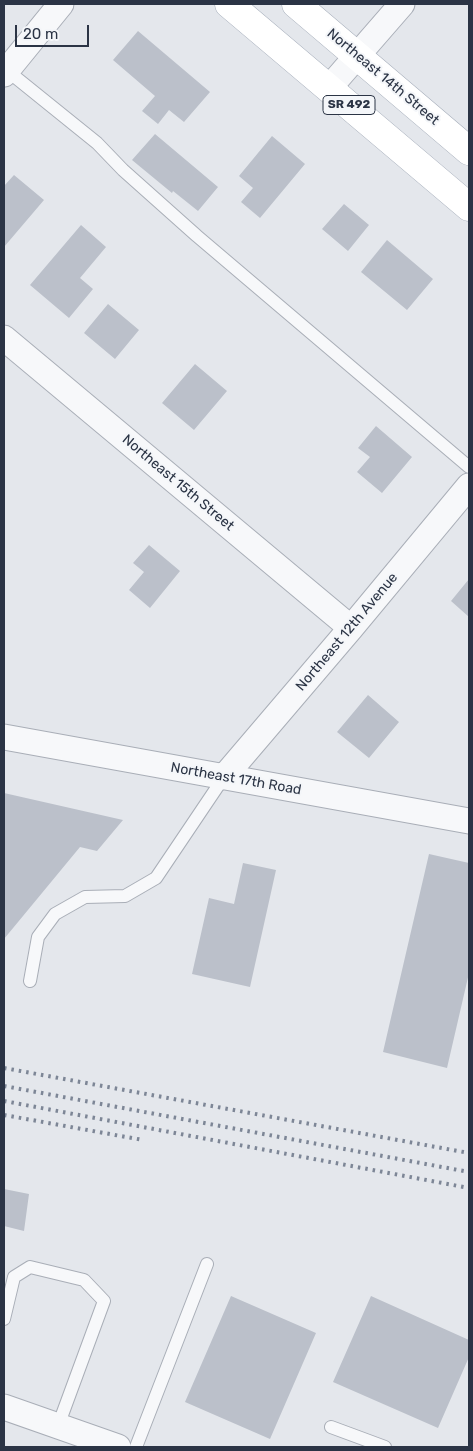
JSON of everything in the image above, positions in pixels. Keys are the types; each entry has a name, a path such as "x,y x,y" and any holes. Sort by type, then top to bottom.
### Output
{"main road":[{"name":"SR 492","path":"230,4 469,207"},
{"name":"Northeast 14th Street","path":"296,4 469,151"}],"street":[{"path":"5,71 61,4"},
{"path":"329,88 402,4"},
{"name":"Northeast 15th Street","path":"4,338 351,628"},
{"name":"Northeast 12th Avenue","path":"224,777 469,486"},
{"name":"Northeast 17th Road","path":"4,737 469,821"},
{"path":"4,1408 118,1447"}],"lane":[{"path":"5,71 98,143 123,170 197,236 469,467"},
{"path":"30,981 38,937 55,914 85,897 125,896 156,878 224,777"},
{"path":"136,1447 207,1264"},
{"path":"4,1319 14,1277 30,1267 84,1280 104,1301 58,1426"},
{"path":"331,1427 385,1447"}],"building":[{"path":"138,31 210,92 184,122 169,110 158,124 142,111 155,96 113,60"},
{"path":"155,134 218,187 198,211 173,191 172,193 132,160"},
{"path":"272,136 305,164 260,218 241,202 253,188 239,176"},
{"path":"14,175 44,200 4,247 4,186"},
{"path":"344,204 369,225 348,251 322,229"},
{"path":"81,225 106,247 80,278 93,289 69,318 30,285"},
{"path":"387,240 433,279 407,310 361,272"},
{"path":"108,304 139,330 115,359 84,333"},
{"path":"195,364 227,391 194,430 162,403"},
{"path":"376,426 412,457 382,493 357,472 370,457 358,448"},
{"path":"149,545 180,571 150,608 129,590 144,572 133,563"},
{"path":"469,579 469,617 451,601"},
{"path":"368,695 399,722 369,758 337,732"},
{"path":"4,793 123,820 97,851 80,847 4,939"},
{"path":"429,854 469,863 469,973 447,1068 383,1052"},
{"path":"243,863 276,870 250,987 192,974 209,898 234,904"},
{"path":"4,1189 29,1194 24,1231 4,1226"},
{"path":"231,1296 316,1333 270,1439 185,1402"},
{"path":"371,1296 469,1340 469,1357 438,1428 333,1382"}],"railway":[{"path":"4,1068 469,1153"},
{"path":"4,1086 469,1172"},
{"path":"4,1101 469,1188"},
{"path":"4,1115 143,1140"}]}
